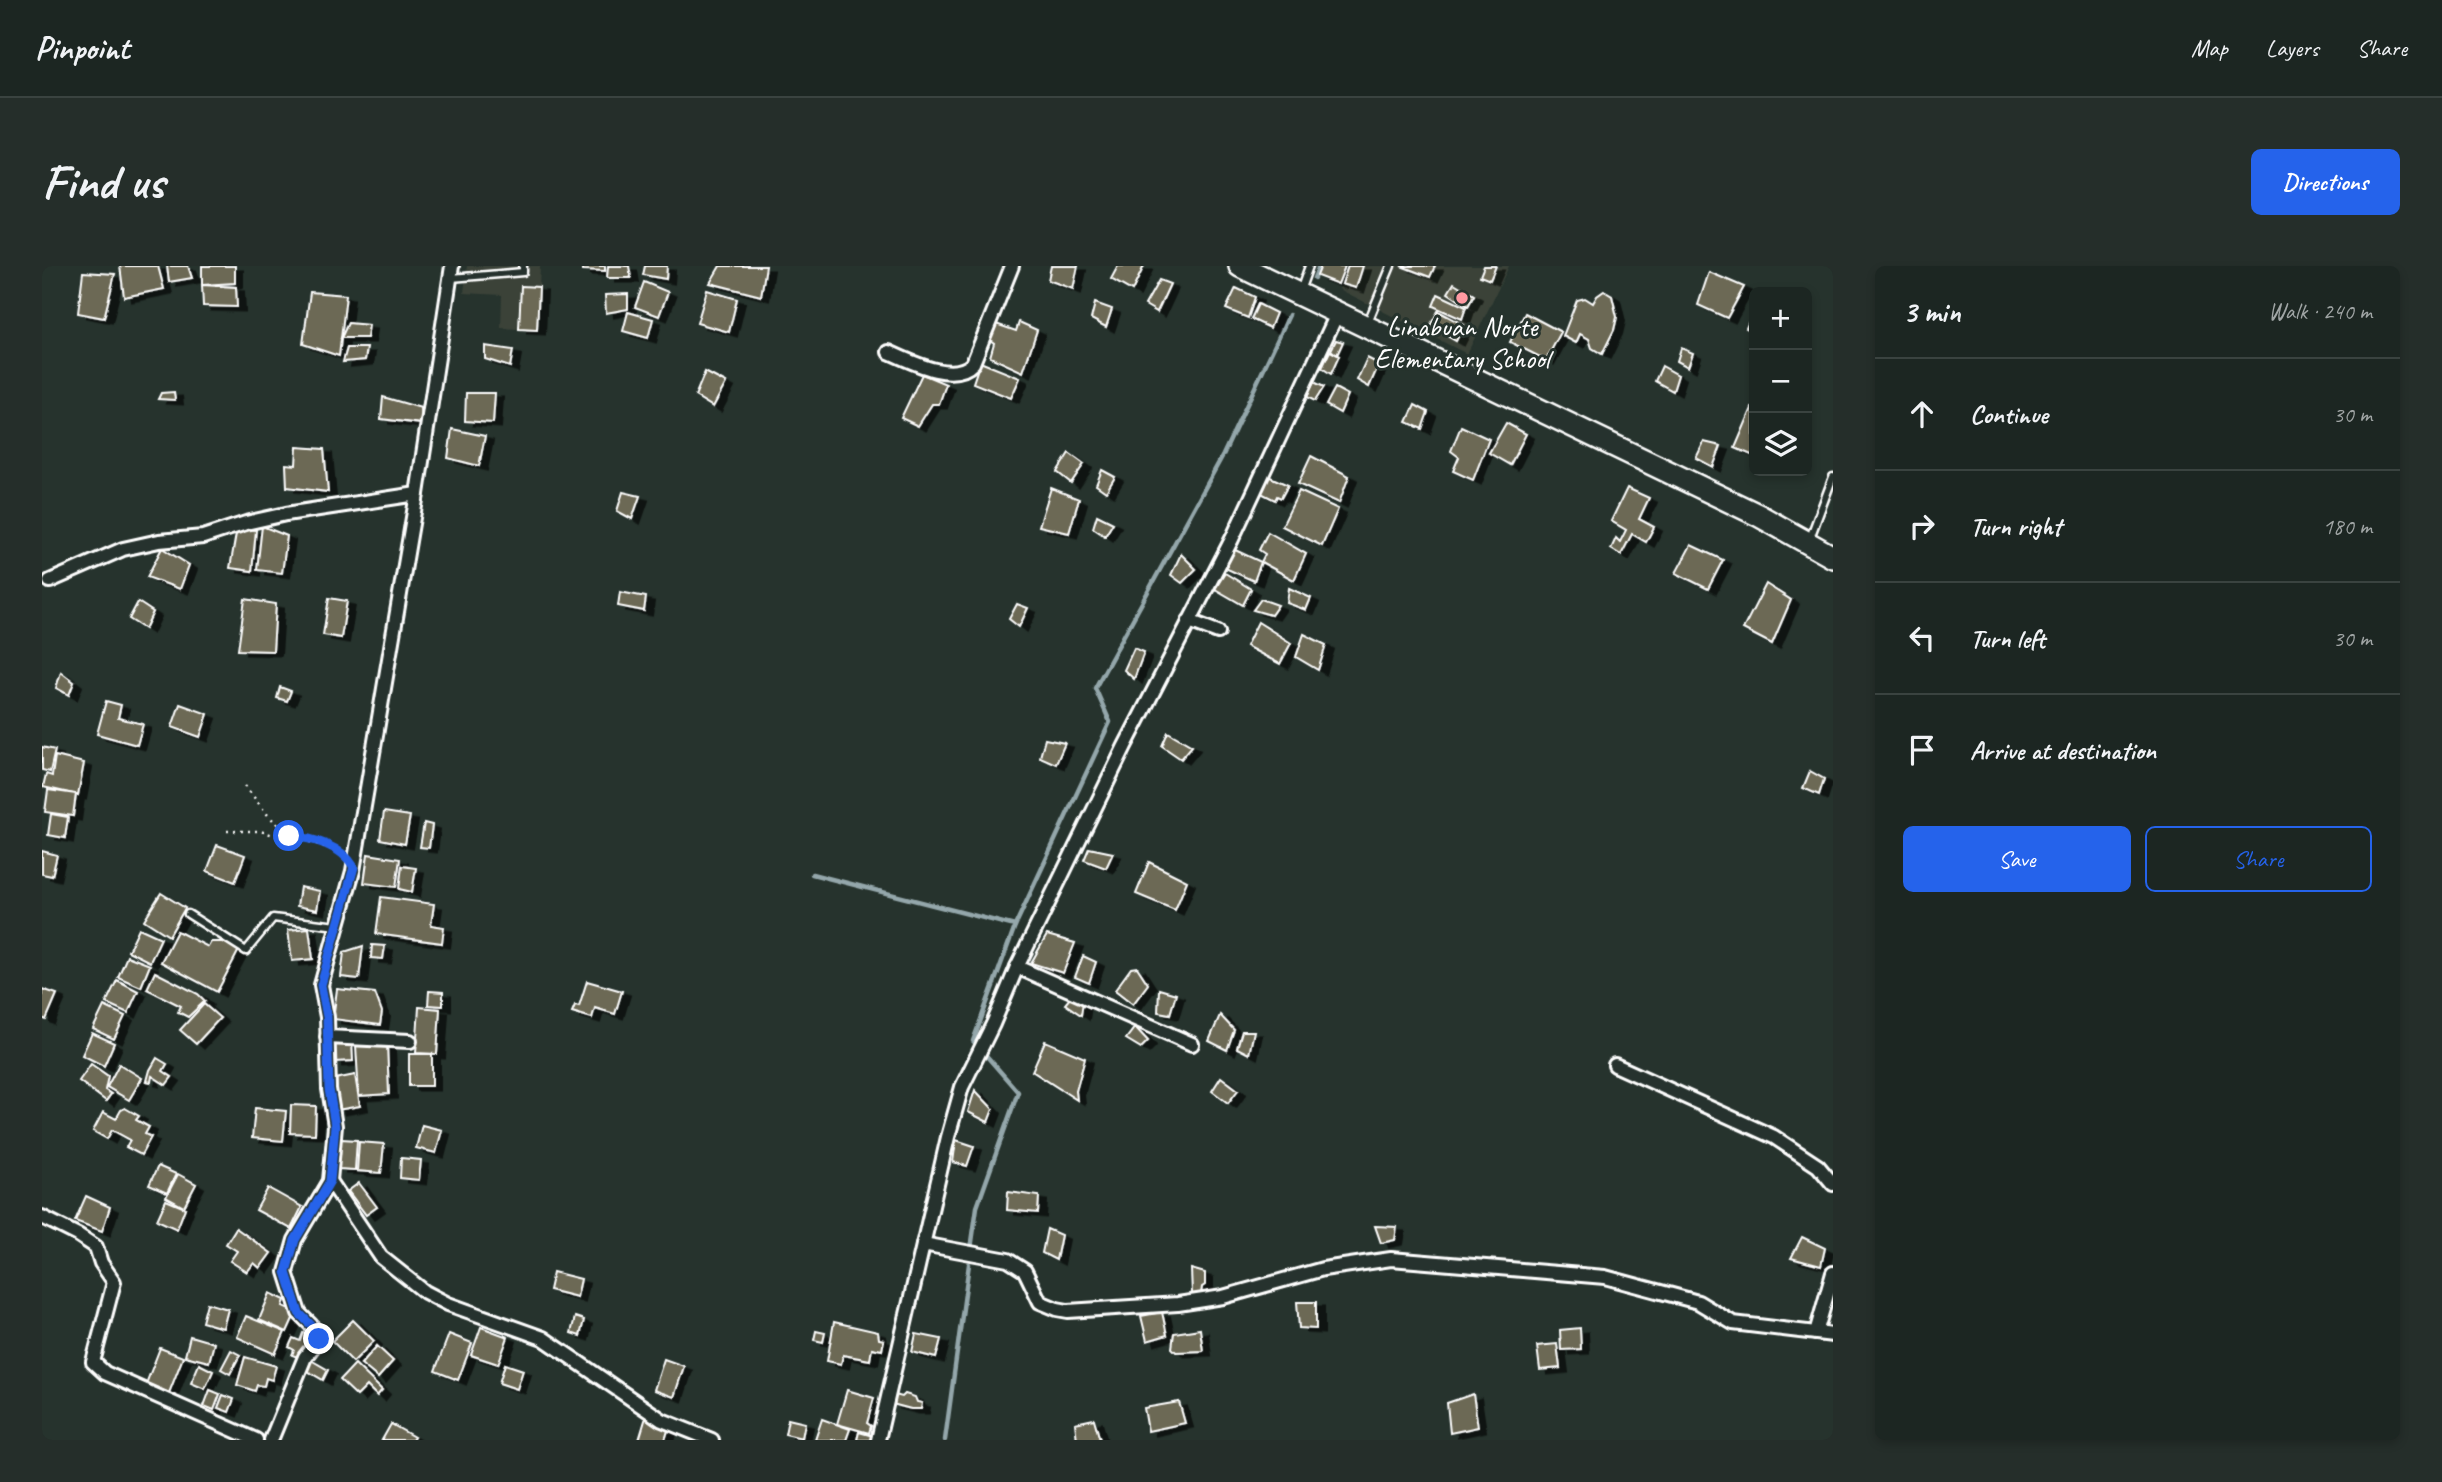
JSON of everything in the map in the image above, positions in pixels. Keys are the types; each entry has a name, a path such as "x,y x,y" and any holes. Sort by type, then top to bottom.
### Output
{"main road":[{"path":"1240,266 1758,515 1833,557"}],"street":[{"path":"889,352 932,369 959,372 967,370 973,363 1012,266"},
{"path":"271,1440 305,1357 319,1339 311,1325 299,1313 286,1272 295,1240 330,1181 335,1126 329,1089 327,1017 321,985 354,867 418,494 451,272"},
{"path":"878,1440 962,1087 1017,967 1125,746 1232,539 1337,314"},
{"path":"50,581 123,549 159,541 203,537 286,514 418,494"},
{"path":"1189,621 1218,632"},
{"path":"1017,967 1192,1044"},
{"path":"327,1037 410,1041"},
{"path":"1615,1065 1774,1137 1818,1166 1833,1184"},
{"path":"330,1181 381,1257 425,1292 448,1304 543,1338 662,1420 712,1440"},
{"path":"42,1217 96,1247 114,1282 93,1362 105,1373 256,1440"},
{"path":"923,1244 1008,1260 1025,1271 1040,1302 1068,1311 1178,1304 1223,1297 1323,1269 1391,1259 1605,1277 1698,1302 1732,1322 1833,1335"},
{"path":"1816,1333 1833,1273"}],"lane":[{"path":"451,272 523,272 523,266"},
{"path":"1299,295 1309,266"},
{"path":"1366,327 1391,266"},
{"path":"1808,543 1833,477"},
{"path":"188,915 246,951 272,918 337,926"}],"path":[{"path":"245,786 278,827 289,836"},
{"path":"227,831 260,831 312,840 347,855 354,867"}],"shaded area":[{"path":"467,266 540,266 537,330 501,328 502,295 464,293"},
{"path":"1347,266 1509,266 1467,354 1339,289"}],"building":[{"path":"120,266 158,266 164,289 124,297"},
{"path":"167,266 188,266 192,278 169,282"},
{"path":"202,266 235,266 235,283 202,285"},
{"path":"583,266 605,266 605,271 583,270"},
{"path":"608,266 629,266 631,278 607,278"},
{"path":"645,266 667,266 666,279 643,275"},
{"path":"720,266 766,266 761,296 710,283"},
{"path":"1051,266 1078,266 1073,289 1048,280"},
{"path":"1118,266 1144,266 1132,291 1111,279"},
{"path":"1321,266 1345,266 1338,284 1317,276"},
{"path":"1348,266 1363,266 1356,288 1342,284"},
{"path":"1401,266 1435,266 1430,277"},
{"path":"1484,266 1496,266 1490,280 1480,276"},
{"path":"83,272 115,274 104,318 78,313"},
{"path":"1709,272 1744,287 1727,318 1698,305"},
{"path":"1159,280 1170,284 1157,312 1145,305"},
{"path":"644,282 668,292 659,316 635,307"},
{"path":"1454,283 1474,295 1468,306 1448,293"},
{"path":"202,285 236,287 237,307 203,306"},
{"path":"521,286 539,287 537,330 519,329"},
{"path":"1236,288 1255,297 1248,318 1226,309"},
{"path":"707,290 737,299 729,332 697,323"},
{"path":"1604,291 1612,296 1617,317 1614,330 1602,354 1592,348 1589,339 1580,334 1576,343 1563,336 1577,300 1585,298 1593,303"},
{"path":"310,292 346,295 339,356 303,344"},
{"path":"628,294 628,309 606,313 605,295"},
{"path":"1438,294 1466,307 1462,319 1433,306"},
{"path":"1095,303 1112,309 1106,327 1091,319"},
{"path":"1258,304 1276,313 1270,328 1251,319"},
{"path":"1438,311 1464,325 1456,341 1430,326"},
{"path":"628,312 653,319 648,338 623,331"},
{"path":"1525,313 1561,332 1546,360 1510,342"},
{"path":"1019,322 1037,330 1023,372 990,357 994,343 990,340 996,324 1016,331"},
{"path":"348,323 369,325 367,338 341,338"},
{"path":"1336,340 1343,342 1337,355 1331,350"},
{"path":"485,346 513,350 510,367 485,359"},
{"path":"347,348 367,348 365,360 343,362"},
{"path":"1681,348 1693,353 1688,367 1677,361"},
{"path":"1330,351 1339,356 1331,374 1322,368"},
{"path":"1367,358 1379,364 1369,387 1357,380"},
{"path":"980,362 1020,378 1011,398 973,383"},
{"path":"1662,366 1678,375 1673,391 1655,381"},
{"path":"705,372 726,383 713,407 695,396"},
{"path":"922,374 946,384 939,404 932,404 918,426 901,418"},
{"path":"1314,382 1324,387 1315,401 1307,397"},
{"path":"1335,388 1348,395 1340,413 1326,405"},
{"path":"174,392 175,400 158,399 161,393"},
{"path":"466,393 495,393 493,423 465,421"},
{"path":"383,397 421,408 422,424 381,419"},
{"path":"1415,405 1428,412 1422,429 1407,422"},
{"path":"1749,415 1749,454 1735,448"},
{"path":"1506,423 1526,434 1510,465 1489,453"},
{"path":"1461,426 1489,439 1473,480 1453,471 1459,457 1451,451"},
{"path":"452,429 485,436 479,466 448,458"},
{"path":"1704,442 1721,446 1713,467 1696,458"},
{"path":"297,447 324,449 328,492 287,487 286,464 296,465"},
{"path":"1069,453 1084,464 1071,483 1057,472"},
{"path":"1311,456 1349,476 1339,503 1298,484"},
{"path":"1102,470 1115,477 1106,492 1096,485"},
{"path":"1268,476 1288,485 1281,498 1277,496 1275,500 1261,493"},
{"path":"1051,488 1079,499 1069,533 1039,526"},
{"path":"1627,488 1649,498 1639,519 1654,527 1646,542 1632,534 1621,555 1611,549 1616,538 1620,542 1626,530 1611,521"},
{"path":"1299,491 1338,509 1322,546 1282,526"},
{"path":"623,492 640,496 632,519 617,511"},
{"path":"1097,515 1113,523 1105,536 1093,528"},
{"path":"262,526 287,536 282,573 257,570"},
{"path":"237,528 256,530 252,571 230,568"},
{"path":"1268,532 1306,554 1294,580 1261,562 1265,554 1259,550"},
{"path":"1691,545 1723,560 1708,589 1676,573"},
{"path":"162,548 189,565 180,589 147,577"},
{"path":"1233,549 1261,562 1254,581 1225,568"},
{"path":"1181,554 1196,569 1182,583 1171,575"},
{"path":"1225,573 1251,589 1243,605 1215,589"},
{"path":"1766,584 1791,600 1772,644 1743,629"},
{"path":"1289,588 1311,598 1306,610 1287,603"},
{"path":"620,592 646,597 644,611 618,606"},
{"path":"329,598 347,601 341,638 323,635"},
{"path":"245,599 276,604 273,651 238,650"},
{"path":"1261,599 1278,605 1271,615 1253,610"},
{"path":"138,602 153,612 145,629 129,619"},
{"path":"1017,604 1028,608 1019,627 1009,619"},
{"path":"1258,622 1291,643 1280,664 1246,646"},
{"path":"1304,634 1326,645 1318,670 1296,657"},
{"path":"1134,648 1144,652 1134,679 1124,670"},
{"path":"61,672 74,682 69,695 56,688"},
{"path":"280,687 291,691 287,701 277,698"},
{"path":"106,701 121,705 118,718 143,724 137,745 97,734"},
{"path":"180,704 208,714 200,737 172,727"},
{"path":"1168,732 1192,746 1181,759 1162,746"},
{"path":"1045,739 1065,743 1056,764 1040,757"},
{"path":"42,747 55,750 50,772 42,770"},
{"path":"55,756 84,763 78,795 43,787 46,774 52,776"},
{"path":"1810,771 1824,779 1819,795 1803,788"},
{"path":"48,790 76,794 73,816 45,812"},
{"path":"384,812 410,816 405,844 380,839"},
{"path":"51,814 68,817 65,838 48,835"},
{"path":"424,823 432,825 429,848 420,847"},
{"path":"217,845 245,855 235,882 207,871"},
{"path":"1089,848 1113,853 1106,868 1084,860"},
{"path":"42,851 57,855 52,876 42,874"},
{"path":"368,854 400,859 396,887 364,883"},
{"path":"1149,862 1187,881 1175,910 1136,894"},
{"path":"402,866 416,868 412,892 399,889"},
{"path":"300,887 320,891 317,910 297,906"},
{"path":"161,893 185,908 169,936 144,920"},
{"path":"381,897 434,904 431,925 444,927 442,943 376,934"},
{"path":"139,928 161,938 150,962 128,951"},
{"path":"309,928 313,959 292,961 288,930"},
{"path":"177,931 208,947 211,942 224,942 239,950 217,992 161,962"},
{"path":"1047,935 1075,943 1063,973 1031,963"},
{"path":"372,945 385,946 383,959 371,958"},
{"path":"363,946 359,979 341,977 344,952"},
{"path":"127,956 150,965 141,987 118,977"},
{"path":"1083,956 1096,962 1089,983 1075,977"},
{"path":"1137,967 1148,984 1133,1004 1115,990 1131,968"},
{"path":"155,972 198,994 205,1001 188,1017 178,1012 181,1006 147,989"},
{"path":"117,980 138,991 128,1013 106,1003"},
{"path":"587,981 622,991 615,1014 595,1008 592,1018 572,1012 575,1005 579,1006"},
{"path":"42,989 57,994 46,1020 42,1018"},
{"path":"337,989 375,993 382,1012 380,1025 333,1019"},
{"path":"1159,989 1176,994 1170,1014 1158,1012"},
{"path":"429,991 443,992 443,1006 428,1005"},
{"path":"1070,998 1083,1002 1081,1015 1065,1004"},
{"path":"204,1004 220,1018 196,1044 180,1030"},
{"path":"104,1006 125,1016 114,1039 93,1029"},
{"path":"419,1007 440,1009 437,1054 416,1053"},
{"path":"1220,1015 1234,1030 1227,1050 1209,1041"},
{"path":"1135,1027 1148,1041 1141,1048 1126,1039"},
{"path":"1242,1031 1254,1031 1249,1054 1237,1048"},
{"path":"92,1033 114,1043 104,1066 82,1055"},
{"path":"1045,1041 1085,1058 1076,1091 1077,1100 1032,1071"},
{"path":"333,1042 352,1042 353,1061 334,1062"},
{"path":"387,1044 389,1094 359,1096 356,1045"},
{"path":"409,1054 432,1054 432,1086 409,1086"},
{"path":"157,1058 167,1064 163,1071 172,1077 166,1085 152,1076 151,1082 147,1081"},
{"path":"91,1064 108,1076 105,1090 111,1094 106,1101 79,1081"},
{"path":"119,1064 142,1078 129,1100 107,1087"},
{"path":"355,1075 360,1106 337,1110 330,1080"},
{"path":"1221,1077 1238,1090 1228,1103 1212,1091"},
{"path":"975,1090 993,1109 988,1122 968,1112"},
{"path":"291,1105 316,1106 315,1134 290,1133"},
{"path":"125,1108 139,1116 136,1120 149,1127 145,1134 151,1137 141,1155 126,1147 130,1140 112,1130 107,1139 93,1131 103,1112 116,1119"},
{"path":"255,1108 286,1111 283,1141 252,1138"},
{"path":"422,1125 442,1130 436,1153 416,1148"},
{"path":"341,1139 357,1140 355,1170 338,1169"},
{"path":"956,1140 974,1146 967,1166 953,1162"},
{"path":"359,1142 384,1144 381,1173 357,1171"},
{"path":"401,1158 421,1160 419,1180 400,1178"},
{"path":"158,1166 176,1174 167,1193 149,1185"},
{"path":"178,1174 196,1184 184,1207 166,1197"},
{"path":"359,1183 377,1207 366,1215 348,1191"},
{"path":"268,1188 302,1207 291,1229 256,1210"},
{"path":"1008,1192 1039,1196 1038,1213 1007,1210"},
{"path":"86,1196 110,1207 102,1231 75,1221"},
{"path":"166,1200 185,1208 177,1229 157,1220"},
{"path":"1375,1226 1397,1227 1395,1240 1381,1243"},
{"path":"236,1228 271,1253 260,1268 254,1263 247,1272 230,1261 237,1251 226,1244"},
{"path":"1047,1229 1061,1235 1056,1260 1042,1253"},
{"path":"1802,1237 1825,1248 1821,1266 1791,1258"},
{"path":"1191,1269 1205,1273 1205,1285 1201,1294 1192,1294"},
{"path":"553,1272 581,1279 577,1297 549,1290"},
{"path":"270,1293 285,1300 283,1306 296,1312 287,1332 259,1320"},
{"path":"1297,1302 1316,1302 1316,1329 1299,1328"},
{"path":"207,1303 228,1309 223,1328 202,1322"},
{"path":"1162,1312 1167,1335 1147,1341 1141,1316"},
{"path":"246,1316 285,1332 275,1354 237,1337"},
{"path":"575,1317 584,1320 580,1336 571,1333"},
{"path":"353,1320 374,1341 353,1362 332,1341"},
{"path":"834,1322 878,1332 879,1339 884,1340 882,1350 872,1348 870,1360 843,1355 841,1364 827,1361"},
{"path":"481,1327 508,1337 498,1364 471,1355"},
{"path":"1580,1328 1581,1349 1561,1350 1560,1330"},
{"path":"1200,1329 1203,1351 1176,1352 1172,1348 1174,1333"},
{"path":"816,1331 825,1333 823,1342 814,1340"},
{"path":"303,1333 311,1336 298,1367 294,1366 298,1357 292,1355 294,1350 289,1347 293,1338 300,1341"},
{"path":"449,1334 472,1343 458,1380 435,1371"},
{"path":"916,1334 941,1339 936,1358 912,1352"},
{"path":"190,1336 214,1343 209,1362 185,1356"},
{"path":"1557,1344 1560,1368 1540,1370 1537,1346"},
{"path":"377,1346 393,1361 378,1378 361,1364"},
{"path":"160,1348 183,1357 169,1393 146,1384"},
{"path":"231,1350 240,1355 230,1374 221,1369"},
{"path":"245,1357 276,1366 272,1380 266,1378 264,1386 257,1385 255,1391 237,1385"},
{"path":"664,1359 684,1366 674,1397 654,1390"},
{"path":"311,1360 328,1370 323,1380 306,1370"},
{"path":"199,1364 213,1371 205,1389 191,1383"},
{"path":"355,1364 382,1390 377,1396 367,1386 357,1396 340,1380"},
{"path":"505,1364 523,1370 517,1389 499,1383"},
{"path":"210,1390 220,1394 214,1410 204,1406"},
{"path":"847,1390 874,1398 867,1423 871,1426 869,1433 837,1424"},
{"path":"905,1394 922,1403 921,1409 892,1404 895,1395 902,1397"},
{"path":"1473,1394 1478,1427 1450,1433 1447,1403"},
{"path":"223,1395 234,1399 229,1412 218,1408"},
{"path":"1179,1402 1185,1423 1148,1431 1144,1408"},
{"path":"646,1417 670,1424 665,1440 639,1440"},
{"path":"788,1419 805,1423 802,1438 785,1434"},
{"path":"822,1419 850,1429 846,1440 815,1440"},
{"path":"1094,1419 1100,1440 1077,1440 1075,1423"},
{"path":"391,1424 414,1437 412,1440 382,1440"},
{"path":"859,1432 873,1436 871,1440 857,1440"}],"waterway":[{"path":"1314,278 1319,266"},
{"path":"977,1045 973,1041 1015,926 1110,722 1095,688 1223,455 1289,315"},
{"path":"812,874 1015,926"},
{"path":"971,1249 977,1207 1018,1092 984,1053"},
{"path":"945,1440 969,1264"}],"place":[{"name":"Linabuan Norte Elementary School","path":"1462,298"}],"route":[{"path":"289,836 335,848 347,855 354,867 321,985 327,1017 329,1089 335,1126 330,1181 295,1240 286,1272 299,1313 311,1325 319,1339"}]}
